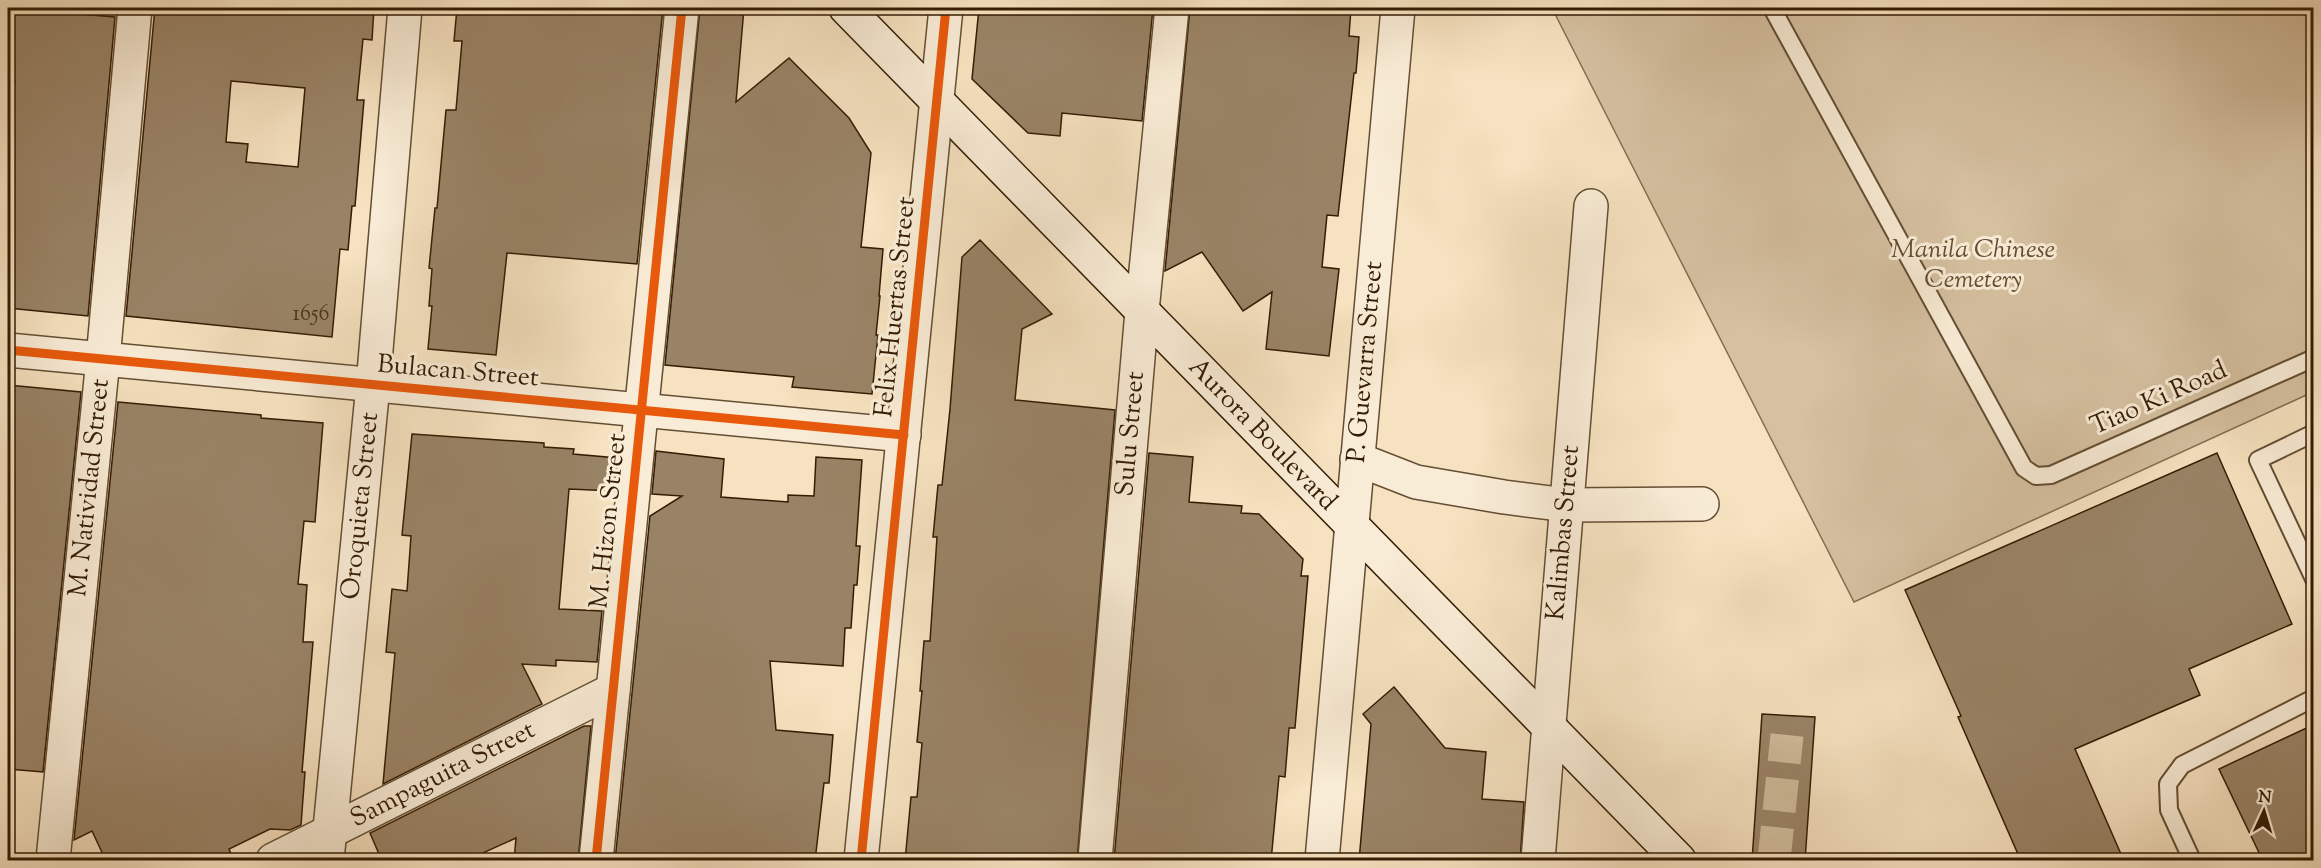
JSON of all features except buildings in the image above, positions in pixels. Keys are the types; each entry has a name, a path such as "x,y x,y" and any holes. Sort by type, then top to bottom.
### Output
{"street":[{"name":"M. Natividad Street","path":"53,861 135,8"},
{"name":"Oroquieta Street","path":"328,846 374,385 405,8"},
{"name":"M. Hizon Street","path":"596,861 682,8"},
{"name":"Aurora Boulevard","path":"846,8 1679,861"},
{"name":"Felix Huertas Street","path":"861,861 946,8"},
{"name":"Sulu Street","path":"1095,861 1142,311 1172,8"},
{"name":"P. Guevarra Street","path":"1322,861 1398,8"},
{"name":"Kalimbas Street","path":"1538,861 1591,206"},
{"name":"Bulacan Street","path":"8,350 904,435"},
{"path":"1357,459 1416,482 1461,491 1567,505 1702,504"},
{"name":"Sampaguita Street","path":"273,861 328,846 613,690"}],"lane":[{"name":"Tiao Ki Road","path":"1772,8 2024,468 2036,476 2051,475 2313,358"},
{"path":"2313,433 2258,460 2313,579"},
{"path":"2192,861 2169,810 2168,784 2182,765 2313,698"}],"green space":[{"name":"Manila Chinese Cemetery","path":"1552,8 2313,8 2313,392 1854,602"}],"tunnel":[{"path":"1774,860 1787,735"}],"cycle path":[{"path":"596,860 682,8"},
{"path":"861,860 946,8"},
{"path":"8,350 904,435"}]}
